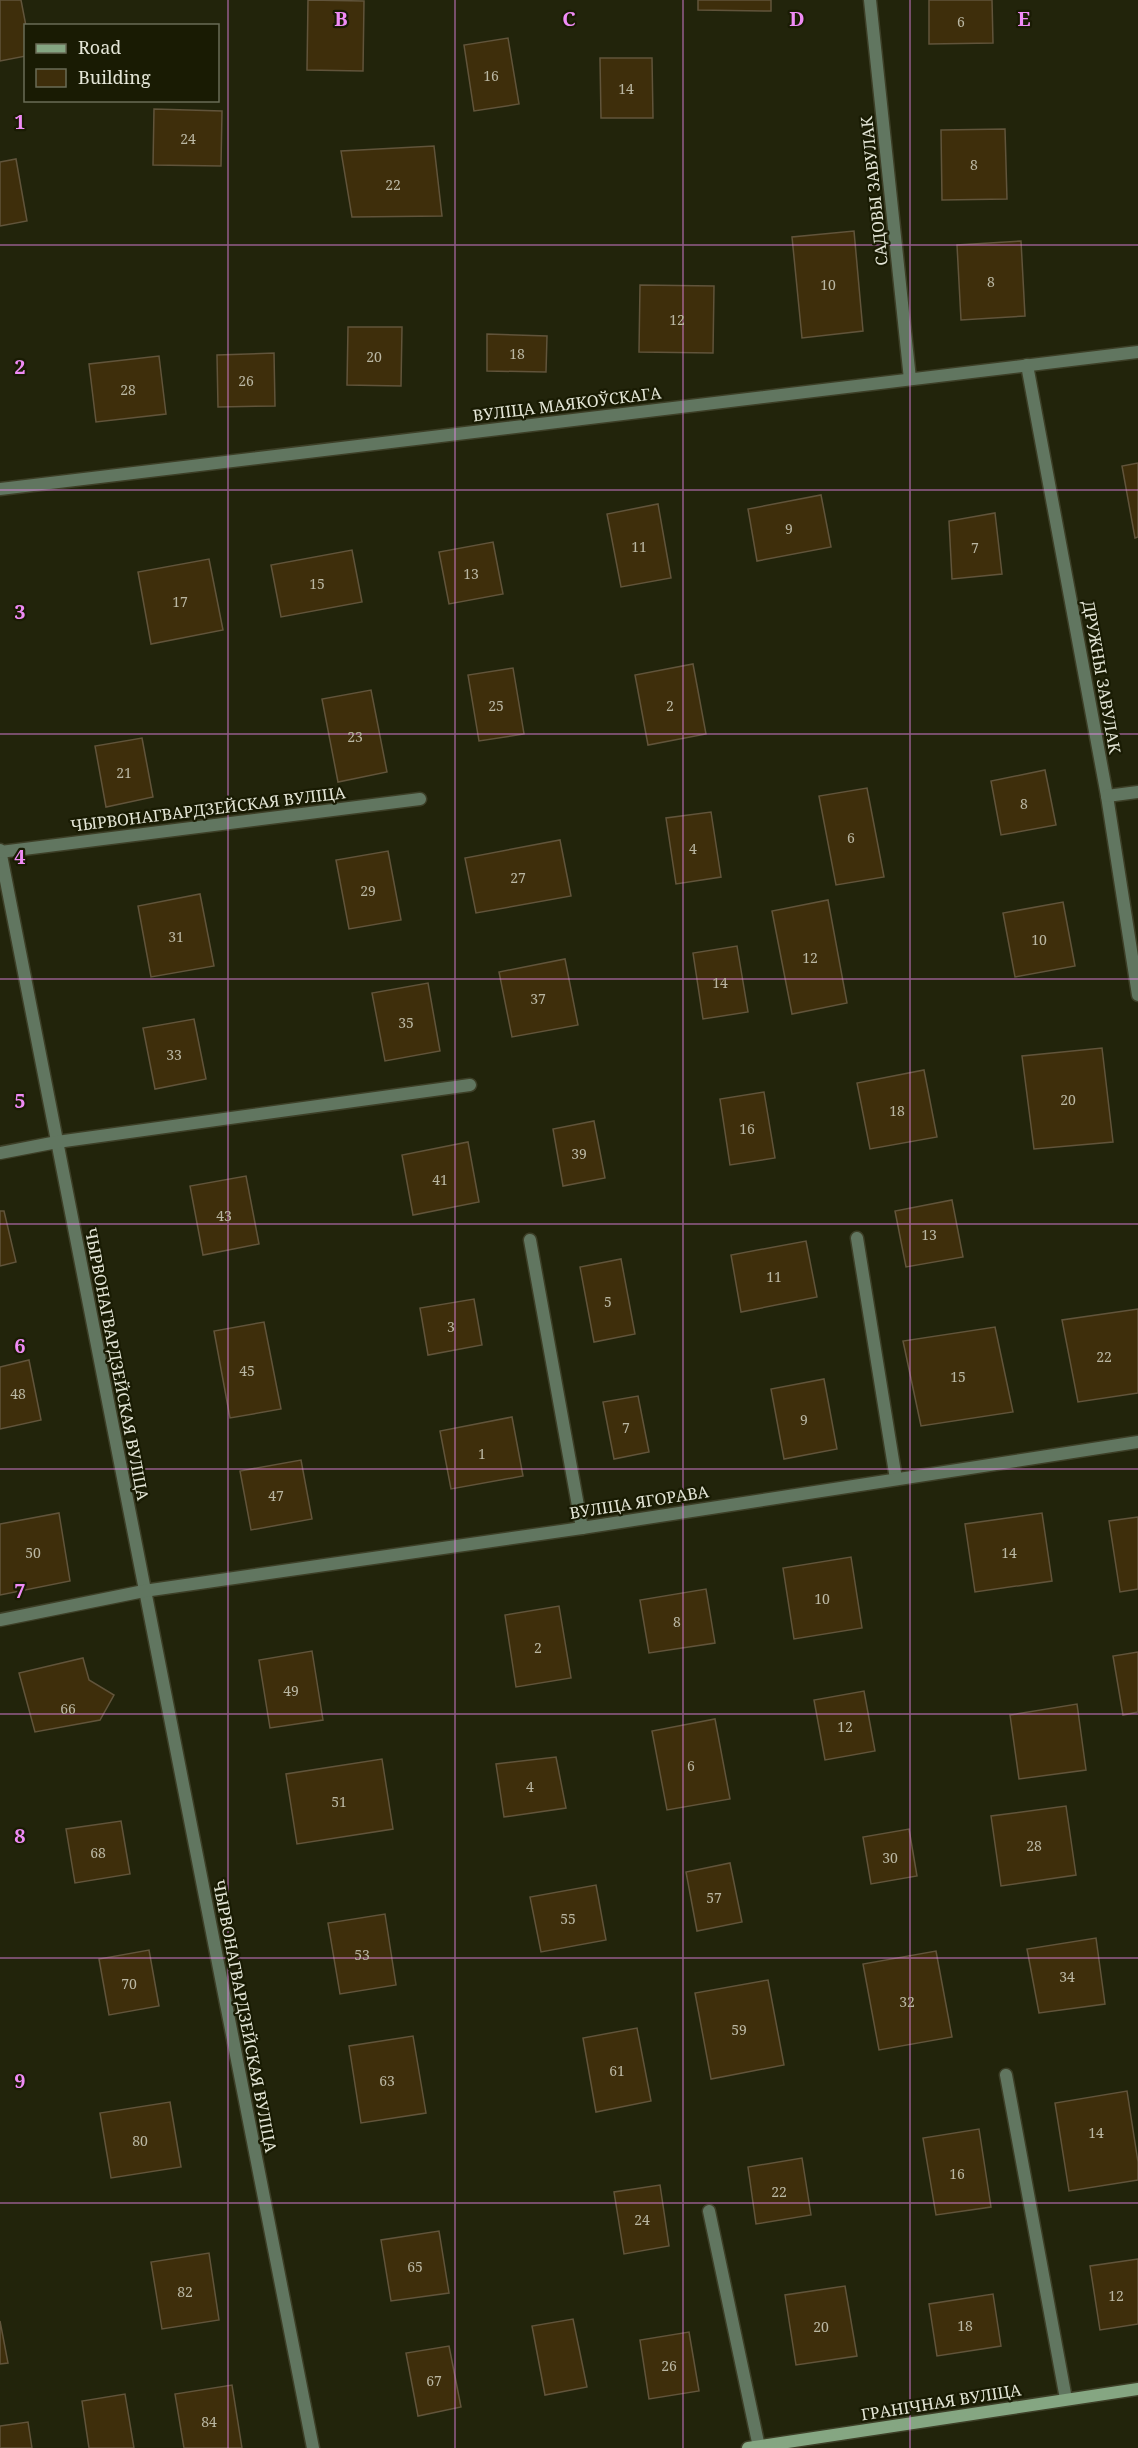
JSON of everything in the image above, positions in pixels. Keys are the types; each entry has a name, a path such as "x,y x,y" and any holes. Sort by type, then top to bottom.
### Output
{"main road":[{"name":"ГРАНІЧНАЯ ВУЛІЦА","path":"753,2447 1138,2388"}],"street":[{"name":"САДОВЫ ЗАВУЛАК","path":"870,0 910,379"},
{"name":"ВУЛІЦА МАЯКОЎСКАГА","path":"0,489 1138,352"},
{"name":"ДРУЖНЫ ЗАВУЛАК","path":"1027,365 1107,796 1138,995"},
{"path":"1107,796 1138,792"},
{"name":"ЧЫРВОНАГВАРДЗЕЙСКАЯ ВУЛІЦА","path":"313,2448 0,851 420,798"},
{"path":"0,1153 57,1142 470,1085"},
{"path":"856,1238 896,1479"},
{"path":"530,1240 582,1528"},
{"name":"ВУЛІЦА ЯГОРАВА","path":"144,1591 582,1528 1138,1442"},
{"path":"0,1620 144,1591"},
{"path":"1006,2075 1066,2399"},
{"path":"709,2211 753,2447"}],"building":[{"path":"0,0 21,0 26,24 24,56 0,61"},
{"path":"308,0 364,1 363,71 307,70"},
{"path":"698,0 771,0 771,11 698,10"},
{"path":"929,0 992,0 993,43 929,44"},
{"path":"508,38 519,104 474,111 464,45"},
{"path":"600,58 652,58 653,118 601,118"},
{"path":"154,109 222,111 221,166 153,165"},
{"path":"1005,129 1007,199 942,200 941,130"},
{"path":"434,146 442,216 352,217 341,151"},
{"path":"16,159 27,221 0,226 0,162"},
{"path":"854,231 863,331 802,338 792,237"},
{"path":"1021,241 1025,316 961,320 957,245"},
{"path":"640,285 714,286 713,353 639,352"},
{"path":"348,327 402,327 401,386 347,385"},
{"path":"487,334 547,336 546,372 487,371"},
{"path":"274,353 275,406 218,407 217,355"},
{"path":"159,356 166,414 96,422 89,364"},
{"path":"1138,463 1138,537 1135,538 1122,466"},
{"path":"821,495 831,547 757,561 748,509"},
{"path":"658,504 671,578 621,587 607,514"},
{"path":"995,513 1002,574 952,579 949,521"},
{"path":"493,542 503,594 449,604 439,552"},
{"path":"352,550 362,602 281,617 271,565"},
{"path":"209,559 223,630 151,644 138,572"},
{"path":"693,664 706,734 648,745 635,675"},
{"path":"513,668 524,734 479,741 468,675"},
{"path":"371,690 387,772 338,782 322,699"},
{"path":"142,738 153,797 106,807 95,746"},
{"path":"1045,770 1056,825 1001,835 991,781"},
{"path":"867,788 884,877 836,885 819,796"},
{"path":"711,812 721,877 676,884 666,818"},
{"path":"560,840 571,896 476,913 465,858"},
{"path":"388,851 401,920 349,929 336,860"},
{"path":"200,894 214,966 151,977 138,906"},
{"path":"828,900 847,1003 792,1014 772,911"},
{"path":"1063,902 1075,966 1015,977 1003,913"},
{"path":"737,946 748,1012 703,1019 693,953"},
{"path":"565,959 578,1025 512,1037 499,972"},
{"path":"428,983 440,1051 385,1061 372,993"},
{"path":"194,1019 206,1079 155,1089 143,1028"},
{"path":"1102,1048 1113,1142 1034,1149 1022,1056"},
{"path":"924,1070 937,1137 870,1149 857,1083"},
{"path":"764,1092 775,1158 730,1165 720,1099"},
{"path":"594,1121 605,1178 563,1186 553,1129"},
{"path":"468,1142 479,1202 413,1215 402,1155"},
{"path":"246,1176 259,1244 203,1255 190,1186"},
{"path":"952,1200 963,1257 906,1267 895,1211"},
{"path":"0,1211 4,1211 16,1262 0,1266"},
{"path":"806,1241 817,1297 741,1312 731,1255"},
{"path":"621,1259 635,1334 594,1342 580,1267"},
{"path":"474,1299 482,1345 428,1355 420,1308"},
{"path":"1138,1309 1138,1393 1078,1402 1062,1320"},
{"path":"264,1322 281,1409 230,1418 214,1331"},
{"path":"995,1327 1013,1412 921,1426 903,1341"},
{"path":"29,1360 41,1420 0,1429 0,1367"},
{"path":"824,1379 837,1449 784,1459 771,1389"},
{"path":"638,1396 649,1452 614,1459 603,1402"},
{"path":"512,1417 523,1476 451,1489 440,1431"},
{"path":"301,1460 312,1519 251,1530 240,1471"},
{"path":"59,1513 70,1581 0,1595 0,1524"},
{"path":"1042,1513 1052,1581 975,1592 965,1524"},
{"path":"1138,1517 1138,1589 1120,1592 1109,1521"},
{"path":"851,1557 862,1628 794,1639 783,1568"},
{"path":"706,1589 715,1643 649,1653 640,1600"},
{"path":"559,1606 571,1678 516,1687 505,1615"},
{"path":"312,1651 323,1720 270,1728 259,1660"},
{"path":"1138,1652 1138,1712 1123,1715 1113,1656"},
{"path":"83,1658 89,1680 114,1695 100,1720 35,1732 19,1673"},
{"path":"864,1691 875,1751 825,1760 814,1700"},
{"path":"1077,1704 1086,1770 1019,1779 1010,1715"},
{"path":"715,1719 730,1799 667,1810 652,1731"},
{"path":"556,1757 566,1808 504,1817 496,1764"},
{"path":"382,1759 393,1829 297,1844 286,1774"},
{"path":"1066,1806 1076,1875 1001,1886 991,1816"},
{"path":"121,1821 130,1874 75,1883 66,1829"},
{"path":"909,1829 917,1876 871,1884 863,1837"},
{"path":"730,1863 742,1922 697,1931 686,1872"},
{"path":"596,1885 606,1940 541,1952 530,1897"},
{"path":"385,1914 396,1985 340,1994 328,1923"},
{"path":"1096,1938 1105,2004 1039,2013 1027,1949"},
{"path":"149,1950 159,2006 109,2015 99,1959"},
{"path":"936,1951 952,2037 879,2050 863,1964"},
{"path":"768,1980 784,2065 711,2079 695,1993"},
{"path":"637,2028 651,2101 596,2112 583,2038"},
{"path":"413,2036 426,2113 361,2123 349,2046"},
{"path":"1127,2091 1138,2162 1138,2180 1069,2191 1055,2103"},
{"path":"170,2102 181,2167 111,2178 100,2113"},
{"path":"979,2129 991,2207 936,2215 923,2138"},
{"path":"802,2158 811,2215 756,2224 748,2167"},
{"path":"660,2185 669,2246 624,2254 614,2192"},
{"path":"439,2231 449,2293 391,2301 381,2240"},
{"path":"209,2253 219,2320 162,2329 151,2262"},
{"path":"1138,2259 1138,2324 1100,2330 1090,2266"},
{"path":"845,2286 857,2356 796,2365 785,2295"},
{"path":"993,2294 1001,2346 937,2356 929,2304"},
{"path":"573,2319 587,2387 545,2395 532,2326"},
{"path":"0,2321 8,2363 0,2364"},
{"path":"689,2332 699,2391 649,2399 640,2340"},
{"path":"449,2346 461,2407 418,2416 406,2353"},
{"path":"232,2385 242,2448 184,2448 175,2394"},
{"path":"125,2394 134,2448 89,2448 82,2401"},
{"path":"28,2422 32,2448 0,2448 0,2426"}]}
